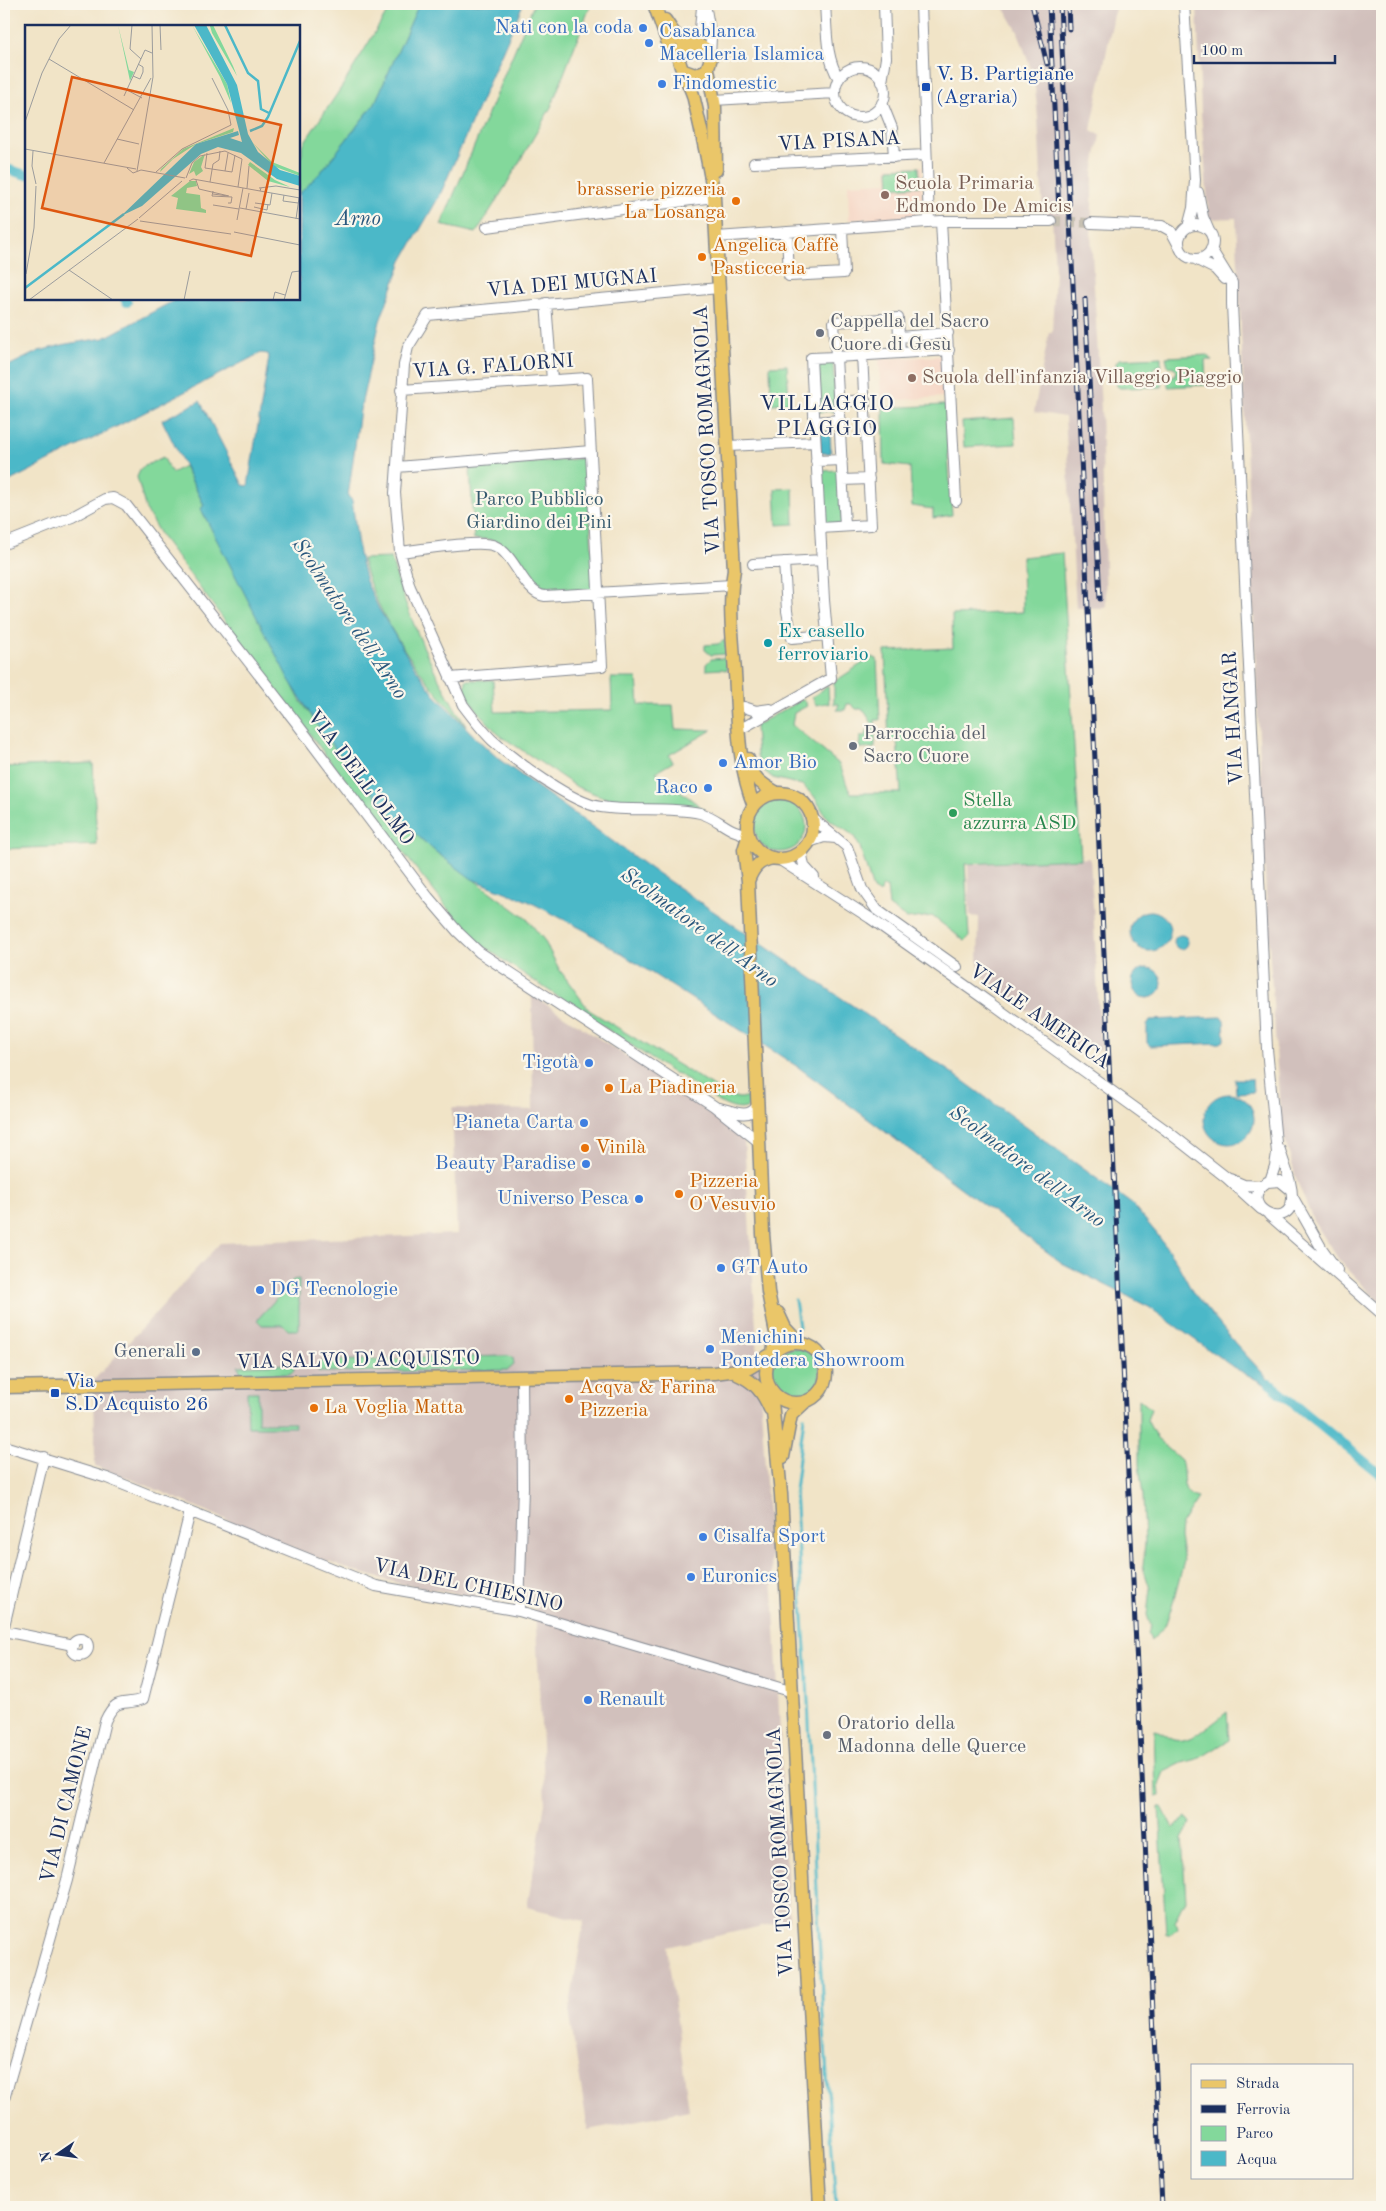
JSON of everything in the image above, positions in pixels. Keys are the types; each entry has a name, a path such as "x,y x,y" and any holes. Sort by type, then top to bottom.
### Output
{"main road":[{"name":"VIA TOSCO ROMAGNOLA","path":"656,4 673,32 690,45"},
{"name":"VIA TOSCO ROMAGNOLA","path":"656,4 668,43 681,64 693,96 699,126 707,150 714,197 734,570 732,586 741,760 754,806"},
{"path":"690,45 703,46 710,56 708,69 695,76 681,64 681,52 690,45"},
{"name":"VIA TOSCO ROMAGNOLA","path":"708,69 714,100 717,144 714,197"},
{"name":"VIA TOSCO ROMAGNOLA","path":"734,570 738,585 748,758 752,773 761,784 777,793"},
{"path":"749,868 762,861 793,855 805,846 813,829 811,817 807,809 798,800 788,794 777,793 766,796 754,806 748,819 748,836 744,850 749,868 748,881 758,1092 758,1141 768,1296 769,1336 760,1362"},
{"path":"748,836 757,850 775,858"},
{"path":"758,1092 763,1107 775,1302 782,1324 799,1343"},
{"path":"768,1296 776,1333 773,1354 766,1372 771,1390"},
{"path":"799,1343 819,1353 826,1372 821,1391 806,1402 786,1402 759,1379 737,1374 714,1373 742,1370 760,1362 782,1346 799,1343"},
{"name":"VIA SALVO D'ACQUISTO","path":"4,1387 714,1373"},
{"path":"737,1374 760,1390 774,1417"},
{"name":"VIA TOSCO ROMAGNOLA","path":"771,1390 781,1494 790,1691 820,2207"},
{"name":"VIA TOSCO ROMAGNOLA","path":"781,1494 784,1447 788,1425 793,1412 806,1402"}],"street":[{"path":"690,45 700,29 704,4"},
{"path":"704,4 712,37 710,56"},
{"path":"826,4 828,47 834,70 839,79"},
{"path":"882,82 886,58 884,4"},
{"path":"921,4 929,222"},
{"path":"1180,246 1180,235 1188,227 1193,208 1195,180 1184,4"},
{"path":"870,69 886,58"},
{"path":"859,67 870,69 878,75 882,82 885,91 882,103 870,115 857,117 847,113 839,105 835,93 839,79 851,69 859,67"},
{"path":"714,100 835,93"},
{"path":"882,103 892,128 894,157"},
{"path":"870,115 892,128"},
{"name":"VIA PISANA","path":"754,163 926,155"},
{"path":"1091,223 1162,226 1174,234 1185,255 1195,259 1204,257 1211,249 1213,241 1203,217 1195,180"},
{"path":"487,227 714,197"},
{"path":"941,221 956,501"},
{"path":"717,236 941,221 1051,221"},
{"path":"1188,227 1201,225 1210,232"},
{"path":"787,232 789,276 844,274 842,228"},
{"name":"VIA HANGAR","path":"1211,249 1231,279 1234,287 1232,299 1267,1049 1276,1161 1266,1183"},
{"name":"VIA HANGAR","path":"1195,259 1218,272 1227,285 1232,299"},
{"name":"VIA DEI MUGNAI","path":"401,390 408,347 428,315 719,288"},
{"path":"546,303 552,380"},
{"path":"845,526 834,322 898,318 900,353"},
{"path":"899,337 948,333"},
{"path":"746,726 831,678 820,528 811,358 949,350"},
{"path":"820,528 871,525 862,355"},
{"name":"VIA G. FALORNI","path":"401,390 587,378 590,451"},
{"path":"401,390 395,506 400,552 410,587 450,678 463,705 474,720 492,740 528,768 580,800 602,808 667,809 702,813 737,833 748,836"},
{"path":"839,402 865,400"},
{"path":"814,422 840,420"},
{"path":"728,446 816,442"},
{"path":"397,467 590,451 602,666 450,678"},
{"path":"816,461 842,460"},
{"path":"843,480 869,478"},
{"name":"VIA DELL'OLMO","path":"4,544 79,514 105,499 113,498 126,505 134,512 428,897 465,941 714,1106 758,1141"},
{"path":"400,552 477,544 493,545 506,554 532,589 538,594 545,596 732,586"},
{"path":"753,564 822,560"},
{"path":"784,562 787,611 792,638 827,635"},
{"path":"744,707 759,711 778,707"},
{"path":"811,817 847,847 862,889 874,906 957,967"},
{"path":"827,890 805,869 802,861 805,846 824,837 839,839"},
{"path":"775,858 827,890"},
{"name":"VIALE AMERICA","path":"827,890 990,1003 1168,1131 1266,1212 1382,1314"},
{"name":"VIA DELL'OLMO","path":"714,1106 745,1114 752,1112 757,1106"},
{"name":"VIA HANGAR","path":"1275,1135 1291,1193"},
{"name":"VIALE AMERICA","path":"1226,1178 1244,1185 1283,1182 1322,1248 1345,1280"},
{"path":"1266,1183 1257,1199 1266,1212 1278,1215 1286,1212 1291,1205 1291,1193"},
{"path":"519,1611 523,1487 522,1376"},
{"name":"VIA DEL CHIESINO","path":"4,1446 107,1478 376,1586 519,1611 790,1691"},
{"path":"4,1626 44,1457"},
{"name":"VIA DI CAMONE","path":"4,2099 67,1880 105,1722 112,1709 120,1703 142,1699 190,1512"},
{"path":"4,1631 73,1645"}],"shaded area":[{"path":"1002,4 1116,4 1091,130 1100,135 1093,173 1091,235 1101,408 1106,608 1076,608 1065,417 1034,412 1049,332 1052,332 1055,271 1052,216 1043,215 1034,78 1018,32"},
{"path":"1197,4 1382,4 1382,1305 1339,1260 1313,1220 1297,1181 1281,1126 1266,895 1236,218 1209,219 1201,113"},
{"name":"Scuola Primaria Edmondo De Amicis","path":"922,166 922,205 915,216 849,220 848,184 888,182 887,167"},
{"name":"Scuola dell'infanzia Villaggio Piaggio","path":"942,356 945,397 881,401 879,359"},
{"path":"1090,858 1101,1050 1065,1047 1065,1042 1057,1041 1049,1035 1050,1025 1030,1010 1028,1012 983,977 978,965 979,917 970,916 968,865"},
{"path":"532,995 690,1098 744,1140 774,1607 789,1920 667,1947 689,2110 588,2130 569,2011 584,1921 527,1907 545,1803 535,1607 401,1584 354,1571 307,1554 143,1484 95,1466 94,1380 220,1243 457,1234 452,1108 533,1110"}],"green space":[{"path":"392,4 419,4 375,103 321,172 300,193 302,146 343,85"},
{"path":"534,4 591,4 551,107 476,233 441,225"},
{"path":"919,167 920,186 890,188 889,168"},
{"path":"1208,355 1212,360 1205,360 1206,385 1168,387 1168,378 1175,375 1177,371 1174,367 1168,366 1166,357"},
{"path":"1161,357 1161,365 1154,367 1152,372 1153,375 1161,378 1162,387 1120,388 1117,386 1116,363 1119,359"},
{"path":"833,362 836,411 817,412 814,363"},
{"path":"787,365 789,403 771,404 770,366"},
{"path":"945,405 952,515 933,518 933,509 912,506 910,467 884,464 883,408"},
{"path":"1014,418 1016,444 964,447 962,422"},
{"path":"163,457 172,473 184,466 204,505 201,509 300,700 342,758 384,806 436,852 527,919 544,940 559,969 589,1010 727,1095 739,1098 750,1097 752,1103 745,1108 737,1109 715,1100 679,1074 673,1073 512,966 482,945 464,929 324,753 161,536 146,510 137,477 141,468"},
{"name":"Parco Pubblico Giardino dei Pini","path":"587,458 594,589 542,592 526,577 516,559 502,544 490,540 474,539 470,468"},
{"path":"839,470 842,524 824,525 820,471"},
{"path":"793,488 794,524 777,525 775,489"},
{"path":"1062,553 1081,859 965,864 969,937 965,941 932,916 907,919 889,906 887,887 882,887 881,892 878,893 873,890 860,847 853,835 827,818 814,796 802,785 773,778 762,769 757,756 755,726 803,699 807,706 794,713 792,725 838,763 851,793 901,793 897,740 889,741 885,651 953,648 952,615 1023,612 1022,557"},
{"path":"391,558 405,602 422,645 466,726 418,669 379,606 362,559"},
{"path":"725,640 726,654 711,655 705,650 705,645 718,644"},
{"path":"872,657 877,659 880,720 875,720 875,748 859,748 860,737 864,737 872,723 863,709 856,709 851,704 847,704 845,710 837,710 839,704 834,704 834,682"},
{"path":"726,658 727,671 722,669 706,670 706,664 711,659"},
{"path":"611,678 637,678 639,705 673,705 675,729 712,730 669,755 673,762 656,772 706,811 611,800 577,787 498,734 477,710 465,692 466,680 493,680 495,712 612,710"},
{"path":"828,686 829,704 816,705 812,697"},
{"path":"93,763 97,845 4,849 4,767"},
{"path":"775,800 785,800 795,804 802,811 806,826 802,841 795,848 785,852 775,852 765,848 758,841 754,831 754,821 758,811 765,804"},
{"path":"299,1279 299,1330 288,1330 283,1325 262,1325 257,1320 293,1280"},
{"path":"800,1348 813,1355 819,1363 819,1383 813,1391 805,1397 790,1398 777,1391 771,1383 770,1368 777,1355 785,1349"},
{"path":"513,1357 514,1365 508,1370 318,1371 319,1362 323,1361 406,1359 412,1365 416,1364 419,1358"},
{"path":"293,1365 294,1371 289,1374 242,1375 238,1366"},
{"path":"247,1392 258,1392 258,1423 294,1423 295,1427 248,1427"},
{"path":"1139,1399 1151,1409 1147,1420 1157,1439 1181,1460 1185,1488 1192,1496 1198,1498 1181,1524 1180,1537 1184,1561 1173,1603 1165,1626 1151,1641 1148,1633 1151,1626 1147,1615 1150,1589 1143,1567 1145,1542 1143,1496 1139,1465"},
{"path":"1227,1712 1229,1740 1200,1758 1182,1763 1164,1772 1159,1784 1160,1795 1156,1796 1154,1730 1175,1740 1188,1739"},
{"path":"1159,1807 1162,1807 1173,1828 1187,1817 1191,1823 1182,1839 1186,1900 1175,1922 1177,1929 1171,1934 1166,1934"}],"water":[{"name":"Arno","path":"419,4 523,4 440,195 402,261 380,321 360,410 348,496 352,500 359,554 366,581 379,609 409,659 434,694 500,760 651,869 955,1075 1133,1205 1176,1261 1192,1291 1235,1343 1281,1393 1233,1367 1149,1307 1062,1263 798,1067 586,931 528,901 472,879 436,852 384,806 323,734 288,678 201,509 204,505 162,420 200,401 243,485 248,486 268,354 261,353 4,484 4,368 39,351 66,344 104,338 175,300 300,300 300,193 321,172 375,103"},
{"path":"830,431 831,453 821,453 820,432"},
{"path":"1150,911 1164,917 1170,931 1164,945 1150,951 1136,945 1130,931 1136,917"},
{"path":"1178,935 1184,935 1188,942 1184,949 1178,949 1174,945 1174,939"},
{"path":"1147,968 1158,972 1162,983 1158,994 1147,998 1136,994 1132,983 1136,972"},
{"path":"1221,1017 1224,1021 1225,1039 1221,1043 1150,1046 1147,1043 1147,1025 1150,1020"},
{"path":"1235,1079 1252,1079 1253,1092 1236,1093"},
{"path":"1229,1094 1239,1096 1247,1101 1252,1109 1254,1119 1252,1129 1247,1137 1239,1142 1229,1144 1219,1142 1211,1137 1206,1129 1204,1119 1206,1109 1211,1101 1219,1096"}],"waterway":[{"path":"4,168 25,175"},
{"path":"795,1300 799,1327"},
{"name":"Scolmatore dell'Arno","path":"1270,1384 1382,1476"},
{"path":"804,1417 795,1491 807,1680 823,2017 836,2207"}],"tunnel":[{"path":"1051,221 1091,223"}],"railway":[{"path":"1032,4 1047,64"},
{"path":"1049,4 1059,211"},
{"path":"1060,4 1162,2207"},
{"path":"1068,4 1069,29"},
{"path":"1085,299 1100,599"}],"place":[{"name":"Nati con la coda","path":"643,28"},
{"name":"Casablanca Macelleria Islamica","path":"649,43"},
{"name":"Findomestic","path":"662,84"},
{"name":"V. B. Partigiane (Agraria)","path":"926,87"},
{"name":"Scuola Primaria Edmondo De Amicis","path":"885,195"},
{"name":"brasserie pizzeria La Losanga","path":"736,201"},
{"name":"Angelica Caffè Pasticceria","path":"702,257"},
{"name":"Cappella del Sacro Cuore di Gesù","path":"820,333"},
{"name":"Scuola dell'infanzia Villaggio Piaggio","path":"912,378"},
{"name":"Ex casello ferroviario","path":"768,643"},
{"name":"Parrocchia del Sacro Cuore","path":"853,746"},
{"name":"Amor Bio","path":"723,763"},
{"name":"Raco","path":"708,788"},
{"name":"Stella azzurra ASD","path":"953,813"},
{"name":"Tigotà","path":"589,1063"},
{"name":"La Piadineria","path":"609,1088"},
{"name":"Pianeta Carta","path":"584,1123"},
{"name":"Vinilà","path":"585,1148"},
{"name":"Beauty Paradise","path":"586,1164"},
{"name":"Pizzeria O'Vesuvio","path":"679,1194"},
{"name":"Universo Pesca","path":"639,1199"},
{"name":"GT Auto","path":"721,1268"},
{"name":"DG Tecnologie","path":"260,1290"},
{"name":"Menichini Pontedera Showroom","path":"710,1349"},
{"name":"Generali","path":"196,1352"},
{"name":"Via S.D’Acquisto 26","path":"55,1393"},
{"name":"Acqva & Farina Pizzeria","path":"569,1399"},
{"name":"La Voglia Matta","path":"314,1408"},
{"name":"Cisalfa Sport","path":"703,1537"},
{"name":"Euronics","path":"691,1577"},
{"name":"Renault","path":"588,1700"},
{"name":"Oratorio della Madonna delle Querce","path":"827,1735"}],"district":[{"name":"VILLAGGIO PIAGGIO","path":"827,416"}]}
